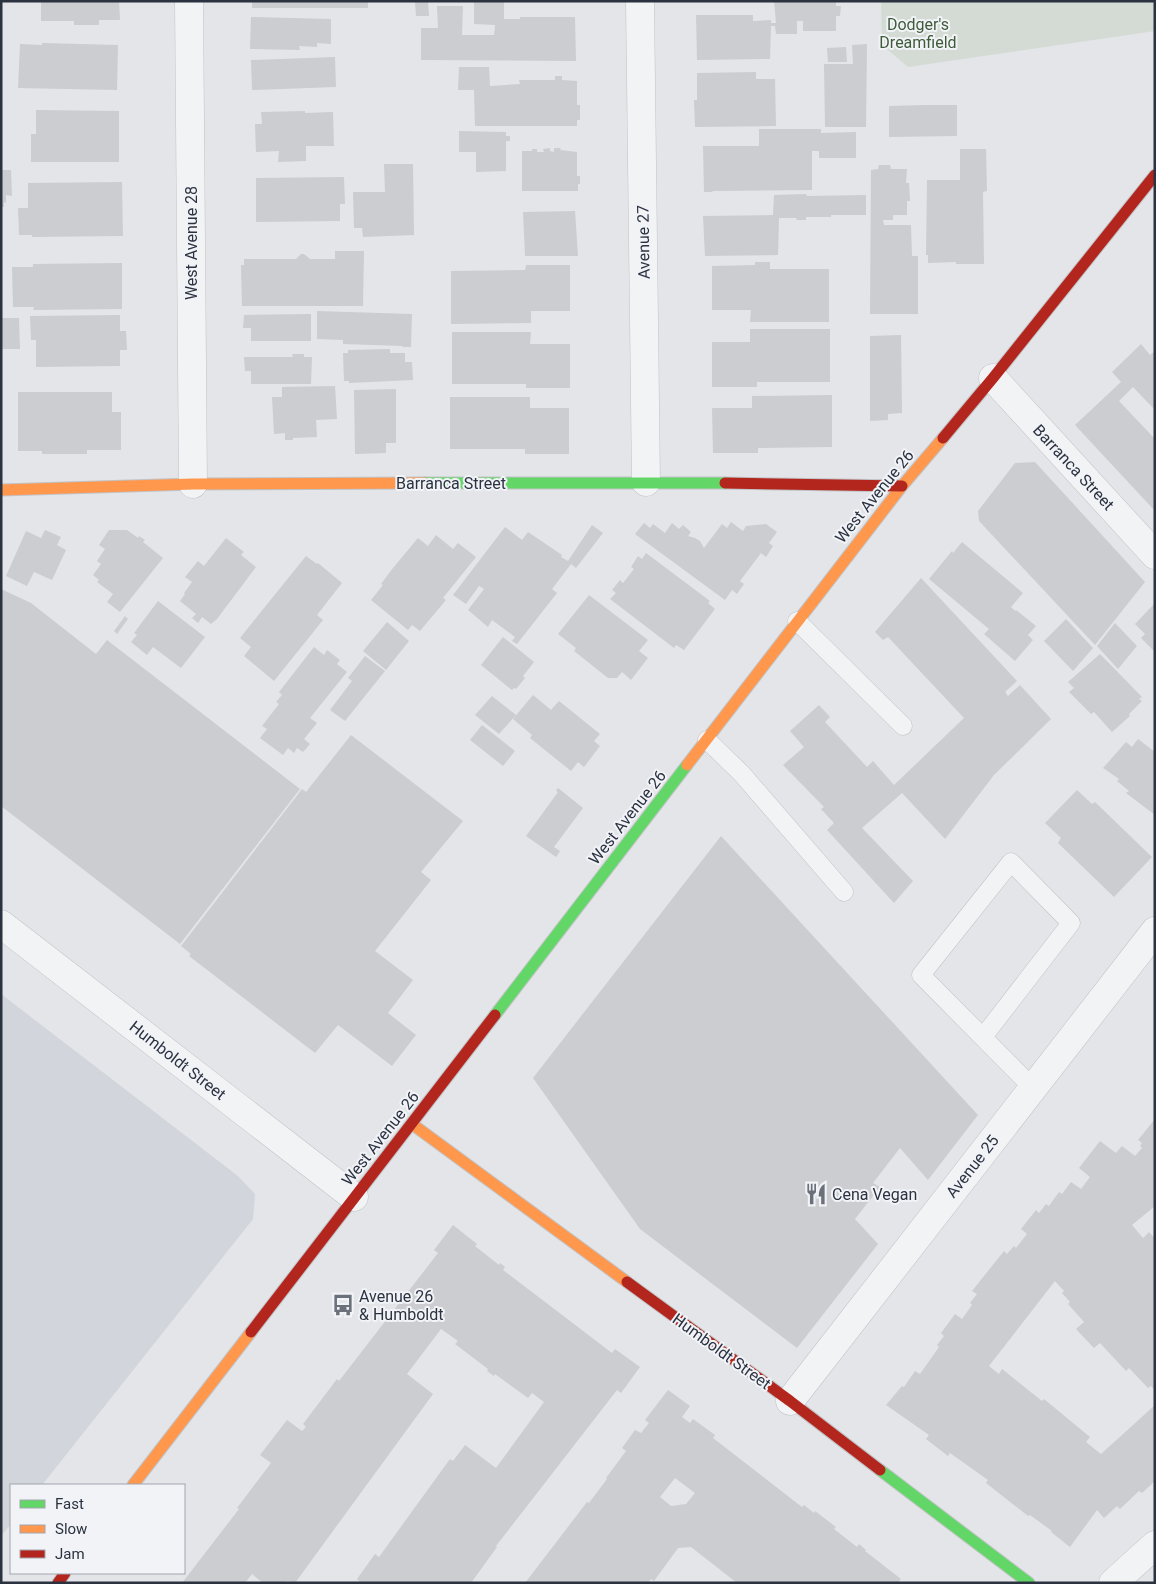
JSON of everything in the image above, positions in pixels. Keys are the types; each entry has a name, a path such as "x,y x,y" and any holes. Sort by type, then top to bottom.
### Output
{"main road":[{"name":"West Avenue 26","path":"134,1484 902,486 993,378 1155,175"},
{"name":"Barranca Street","path":"1,490 193,484 646,482 902,486"},
{"name":"Humboldt Street","path":"412,1124 790,1402 1029,1583"}],"street":[{"name":"West Avenue 28","path":"189,1 193,484"},
{"name":"Avenue 27","path":"640,1 646,482"},
{"name":"Barranca Street","path":"993,378 1155,555"},
{"name":"Humboldt Street","path":"1,924 354,1197"},
{"name":"Avenue 25","path":"790,1402 1155,932"},
{"path":"1113,1583 1155,1545"}],"lane":[{"path":"797,621 903,726"},
{"path":"707,740 742,774 844,892"},
{"path":"982,1037 1071,923 1011,862 921,975 982,1037 1033,1088"}],"shaded area":[{"path":"1,994 238,1176 255,1194 253,1219 43,1484 10,1484 10,1525 1,1536"}],"green space":[{"name":"Dodger's Dreamfield","path":"881,1 1155,1 1155,31 908,67 882,45"}],"building":[{"path":"41,1 119,1 120,20 99,20 99,25 74,25 74,21 41,21"},
{"path":"252,1 368,1 368,8 252,8"},
{"path":"474,1 504,1 504,19 520,19 520,17 575,17 576,61 421,60 421,28 438,28 437,6 463,6 462,35 494,35 495,25 474,24"},
{"path":"774,1 836,1 836,6 841,6 840,16 836,16 836,31 803,31 803,21 797,21 797,34 776,34 775,26 771,26 770,59 697,60 696,15 753,15 753,21 771,20 771,23 776,23"},
{"path":"415,2 428,2 429,16 416,16"},
{"path":"251,17 331,19 331,44 317,43 317,47 299,46 300,50 250,49"},
{"path":"42,43 118,45 117,90 18,88 20,44 42,45"},
{"path":"867,44 866,127 825,127 824,64 853,64 852,45"},
{"path":"846,47 847,62 828,62 827,48"},
{"path":"335,57 336,87 252,90 251,60"},
{"path":"459,67 489,67 490,86 520,84 519,80 555,80 555,76 562,76 562,80 577,81 577,105 580,105 580,120 577,120 577,126 475,126 474,90 458,90"},
{"path":"756,72 756,79 775,79 776,126 695,127 694,100 697,100 697,73"},
{"path":"957,105 957,136 889,137 889,106"},
{"path":"36,110 119,111 119,162 31,162 31,134 36,134"},
{"path":"305,111 305,113 333,112 334,146 306,146 306,161 278,162 279,151 256,152 255,124 262,124 261,112"},
{"path":"759,129 821,129 821,133 856,132 856,158 819,158 819,151 812,151 812,190 704,192 703,146 759,146"},
{"path":"459,131 506,132 506,136 510,136 510,141 506,141 506,171 476,172 476,152 459,152"},
{"path":"550,148 550,151 554,152 554,148 561,148 560,150 577,152 577,176 580,176 578,191 522,191 522,151 537,149 537,152 544,152 543,149"},
{"path":"960,149 986,149 987,191 983,192 984,264 928,263 928,255 926,255 927,180 960,180"},
{"path":"384,164 413,164 414,235 363,237 362,228 354,228 353,192 385,192"},
{"path":"879,165 890,165 891,169 907,169 906,183 909,183 910,201 907,201 907,215 893,215 893,220 883,220 884,225 911,225 912,256 918,256 918,314 870,314 871,170 878,169"},
{"path":"1,170 11,170 12,196 6,195 4,207 1,207"},
{"path":"344,177 345,204 340,204 340,221 256,222 256,178"},
{"path":"122,182 123,236 32,237 32,235 19,235 18,208 28,208 28,183"},
{"path":"806,194 807,196 866,195 866,215 806,217 806,220 779,218 778,255 705,256 703,216 773,215 774,195"},
{"path":"575,211 578,256 525,256 523,212"},
{"path":"335,251 364,251 363,306 242,306 241,265 244,265 244,259 296,259 301,254 304,254 310,259 335,259"},
{"path":"755,262 770,262 770,269 829,269 829,322 750,322 751,310 712,310 712,266 755,265"},
{"path":"122,263 122,309 33,310 34,307 13,307 12,267 33,267 33,264"},
{"path":"526,265 570,265 570,311 531,311 531,323 451,324 451,271 525,270"},
{"path":"317,311 412,314 411,347 343,344 343,340 317,339"},
{"path":"311,314 311,341 251,341 251,328 243,328 244,315"},
{"path":"120,315 120,331 126,331 127,350 120,350 120,366 36,367 36,340 31,340 30,316"},
{"path":"1,318 19,318 20,349 1,349"},
{"path":"750,329 830,329 830,382 757,382 757,387 712,387 712,342 750,342"},
{"path":"452,332 531,332 530,344 570,344 570,388 526,388 526,384 452,384"},
{"path":"901,335 902,413 888,414 888,420 870,421 870,336"},
{"path":"1141,344 1150,355 1155,351 1155,410 1133,387 1119,401 1155,439 1155,511 1075,425 1121,382 1112,372"},
{"path":"390,349 390,353 405,353 405,362 412,362 413,380 349,383 349,381 344,381 343,353 348,353 348,350"},
{"path":"292,354 304,354 304,357 312,357 311,384 251,384 251,371 245,371 244,357 293,357"},
{"path":"335,386 337,419 316,420 317,437 285,440 285,433 274,434 272,397 282,397 282,387"},
{"path":"396,389 396,443 386,443 386,453 355,454 354,390"},
{"path":"18,392 112,392 112,412 121,412 121,450 87,450 87,454 42,454 42,451 18,451"},
{"path":"832,395 832,447 758,448 758,453 713,453 712,408 752,408 752,396"},
{"path":"450,397 530,397 530,408 569,408 569,454 525,454 525,449 450,449"},
{"path":"1035,462 1145,582 1095,645 979,521 978,511 1015,463"},
{"path":"731,522 743,531 746,526 766,524 777,532 769,543 773,546 766,557 761,553 740,581 744,584 737,594 732,590 725,600 635,534 644,523 650,528 653,524 665,533 672,523 679,529 683,525 691,532 688,536 700,541 704,548 722,524 727,528"},
{"path":"592,525 603,533 576,568 571,564 552,589 557,593 517,644 512,641 515,637 492,620 488,627 468,610 484,589 479,586 466,604 453,595 505,527 522,540 528,532 568,561"},
{"path":"45,530 61,537 57,545 66,550 52,580 34,572 27,586 6,576 26,531 41,538"},
{"path":"109,530 127,530 138,538 139,536 145,540 143,542 163,558 120,612 107,602 113,594 97,582 99,580 93,575 101,564 97,561 105,549 99,545"},
{"path":"436,535 453,549 458,543 476,557 443,598 446,600 420,631 412,625 408,630 371,600 393,568 418,538 428,546"},
{"path":"226,538 244,552 241,555 256,567 217,619 211,624 202,617 198,623 192,618 196,614 180,601 192,582 185,577 198,561 204,566"},
{"path":"962,542 1023,593 1011,607 1036,626 1028,635 1033,640 1015,661 984,634 989,629 929,579"},
{"path":"646,553 710,601 708,603 715,609 684,650 676,645 674,648 610,599 616,593 612,590 620,580 623,583 634,569 631,567 638,556 642,559"},
{"path":"306,556 318,563 342,583 317,615 323,620 274,681 244,656 251,647 240,638"},
{"path":"921,578 1017,681 1005,692 1008,696 1020,685 1051,719 994,775 945,839 902,793 862,828 913,881 894,903 827,830 834,823 821,809 824,807 783,765 804,747 790,731 819,705 830,717 825,722 867,767 873,761 894,785 964,718 888,637 883,640 875,632"},
{"path":"1,589 31,603 96,654 107,640 300,789 180,944 1,806"},
{"path":"589,595 648,640 639,651 648,658 631,680 622,672 617,678 608,678 574,651 576,648 558,634"},
{"path":"158,601 205,637 181,668 153,647 147,655 131,642 137,635 134,633"},
{"path":"1155,603 1155,652 1141,638 1145,634 1135,624"},
{"path":"125,616 128,619 117,634 114,631"},
{"path":"1066,619 1093,648 1073,671 1044,641"},
{"path":"387,622 409,641 386,670 363,651"},
{"path":"1115,623 1137,646 1118,669 1097,646"},
{"path":"503,637 534,662 523,676 525,678 516,689 512,690 481,665"},
{"path":"314,647 324,655 327,650 340,660 337,664 347,672 310,718 317,723 304,739 310,744 303,752 297,748 294,753 288,748 283,755 260,738 267,729 262,726 279,704 276,702 282,695 279,692"},
{"path":"1100,654 1142,697 1139,699 1142,701 1129,714 1130,716 1112,732 1094,712 1091,714 1069,692 1074,688 1068,682"},
{"path":"365,656 385,671 345,721 330,710 352,681 348,678"},
{"path":"533,695 551,710 559,701 600,734 594,741 600,746 584,767 578,762 571,771 530,738 532,735 513,719"},
{"path":"492,696 516,715 499,734 475,715"},
{"path":"482,725 515,751 503,766 470,740"},
{"path":"351,735 463,821 421,872 431,880 375,951 413,980 388,1013 416,1035 392,1066 338,1025 315,1053 189,956 191,954 181,946 302,789 306,792"},
{"path":"1138,739 1155,752 1155,815 1126,793 1129,791 1117,781 1119,779 1103,768 1126,742 1132,747"},
{"path":"558,788 583,808 554,847 560,851 556,857 526,836 558,792 556,791"},
{"path":"1077,790 1092,804 1095,802 1152,857 1114,897 1058,843 1061,838 1045,823"},
{"path":"721,836 978,1115 928,1180 900,1148 873,1183 880,1187 855,1219 878,1244 797,1348 640,1229 533,1078"},
{"path":"1155,1119 1155,1206 1132,1225 1143,1238 1149,1232 1155,1238 1155,1390 1151,1386 1148,1388 1129,1368 1126,1371 1100,1343 1094,1348 1076,1329 1084,1322 1068,1304 1070,1302 1062,1293 1064,1291 1055,1281 989,1366 999,1374 1002,1369 1042,1401 1044,1399 1090,1437 1086,1442 1101,1454 1155,1405 1155,1481 1142,1493 1139,1491 1120,1509 1117,1506 1104,1518 1097,1510 1070,1547 1052,1531 1030,1515 1028,1516 986,1483 988,1480 950,1453 948,1456 926,1439 929,1435 886,1405 902,1386 904,1387 915,1371 920,1374 939,1347 937,1345 944,1336 941,1333 955,1314 962,1319 977,1294 972,1291 1004,1251 1007,1254 1014,1246 1016,1248 1027,1234 1021,1229 1036,1210 1039,1213 1046,1204 1049,1206 1059,1192 1062,1194 1071,1182 1081,1189 1090,1177 1079,1168 1100,1141 1116,1153 1122,1146 1135,1156 1142,1148 1140,1146 1142,1143 1138,1140"},
{"path":"453,1225 477,1244 475,1246 499,1265 500,1263 505,1267 503,1270 612,1353 615,1349 640,1367 621,1393 617,1390 496,1546 471,1583 361,1583 357,1579 375,1554 379,1557 450,1459 453,1461 465,1445 496,1468 544,1402 532,1393 528,1398 495,1374 494,1376 487,1371 488,1369 455,1344 458,1341 441,1329 407,1374 433,1394 295,1583 287,1581 285,1583 263,1583 252,1574 245,1583 182,1583 239,1509 237,1508 271,1463 260,1455 287,1420 302,1431 306,1427 303,1424 337,1379 339,1381 438,1253 434,1250"},
{"path":"668,1390 690,1406 682,1417 690,1423 693,1419 715,1435 713,1438 802,1507 804,1505 814,1513 815,1511 836,1527 834,1529 857,1547 859,1544 865,1551 901,1579 899,1581 901,1583 737,1583 691,1547 678,1548 654,1581 651,1579 648,1583 525,1583 607,1479 626,1451 622,1448 635,1430 641,1433 649,1423 645,1420","holes":["675,1478 695,1493 686,1504 671,1506 660,1497"]}],"traffic: fast":[{"path":"425,483 725,483"},
{"path":"495,1015 687,765"},
{"path":"880,1470 1029,1583"}],"traffic: slow":[{"path":"687,765 902,486 943,438"},
{"path":"1,490 193,484 425,483"},
{"path":"412,1124 627,1282"},
{"path":"134,1484 251,1332"}],"traffic: jam":[{"path":"943,438 1155,175"},
{"path":"725,483 902,486"},
{"path":"251,1332 495,1015"},
{"path":"627,1282 790,1401 880,1470"},
{"path":"58,1583 64,1574"}],"place":[{"name":"Cena Vegan","path":"816,1194"},
{"name":"Avenue 26 & Humboldt","path":"343,1305"}]}
